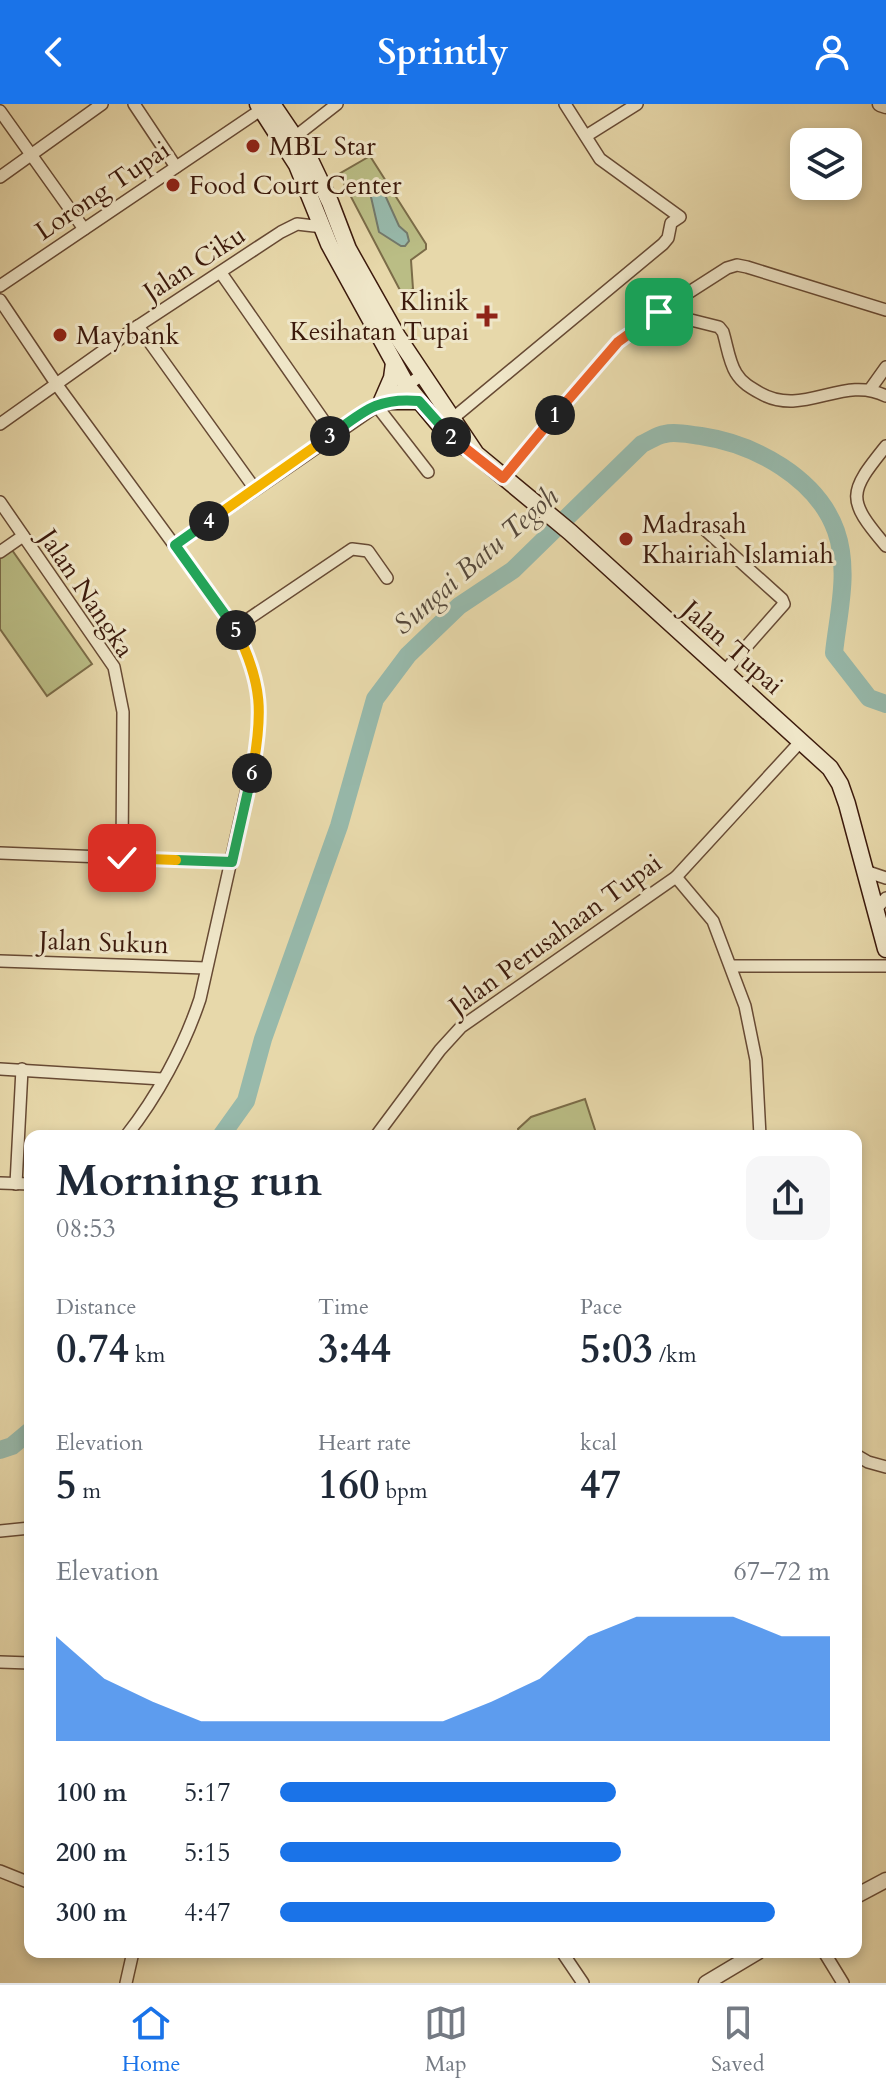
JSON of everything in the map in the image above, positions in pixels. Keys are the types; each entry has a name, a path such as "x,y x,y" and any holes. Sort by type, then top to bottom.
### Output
{"main road":[{"name":"Jalan Tupai","path":"265,105 296,136 322,182 348,249 422,375 476,454 575,537 818,755 840,784 865,871 880,904 886,949"},
{"path":"265,105 313,198 341,266 407,386 453,438 476,454"},
{"path":"379,403 392,378 394,363"},
{"path":"379,403 419,401"}],"street":[{"path":"0,177 102,104"},
{"path":"134,104 176,167"},
{"path":"296,136 337,104"},
{"path":"452,419 663,244 668,238 671,223 680,217 605,163 565,104"},
{"path":"586,136 637,104"},
{"path":"880,104 886,106"},
{"name":"Lorong Tupai","path":"0,286 265,105"},
{"path":"0,111 84,229"},
{"path":"313,198 297,224 323,227"},
{"name":"Jalan Ciku","path":"0,424 138,326 297,224"},
{"path":"503,478 618,342 727,268 737,265 886,310"},
{"path":"221,273 333,434"},
{"path":"0,300 57,385 235,628 254,668 259,718 256,749 191,1027 130,1130"},
{"path":"659,312 719,327 736,374 749,387 773,401 788,403 871,388 886,396"},
{"path":"138,326 255,489"},
{"path":"871,388 886,367"},
{"path":"175,545 422,375"},
{"path":"379,403 428,472"},
{"path":"884,539 859,513 856,493 864,473 886,446"},
{"name":"Jalan Nangka","path":"0,502 114,667 123,712 122,858"},
{"path":"702,527 784,604 724,672"},
{"path":"0,552 23,536"},
{"path":"235,628 352,549 368,551 387,578"},
{"name":"Jalan Perusahaan Tupai","path":"380,1130 461,1027 676,877 801,741"},
{"path":"0,853 232,862"},
{"path":"865,871 886,878"},
{"path":"676,877 702,904 713,921 732,966 745,1006 756,1060 760,1130"},
{"name":"Jalan Sukun","path":"0,961 206,968"},
{"path":"732,966 886,966"},
{"path":"0,1069 162,1079"},
{"path":"16,1184 22,1069"},
{"path":"0,1183 24,1184"},
{"path":"862,1458 886,1467"},
{"path":"0,1531 24,1529"},
{"path":"0,1662 24,1663"},
{"path":"0,1871 24,1881"},
{"path":"862,1893 886,1880"},
{"path":"126,1983 132,1958"},
{"path":"566,1958 583,1983"},
{"path":"706,1983 748,1958"},
{"path":"828,1958 843,1983"}],"green space":[{"path":"370,156 426,244 426,249 411,260 413,289 402,294 339,174"},
{"path":"12,550 92,664 47,696 0,629 0,558"},
{"path":"585,1099 595,1130 518,1130 531,1117"}],"shaded area":[{"path":"375,192 385,195 399,226 407,233 409,241 405,246 379,232 371,197"}],"waterway":[{"name":"Sungai Batu Tegoh","path":"225,1130 246,1101 263,1039 339,826 375,699 408,655 459,606 513,570 642,444 674,433 722,440 782,467 814,495 836,531 842,561 842,592 834,653 869,698 886,704"},
{"name":"Sungai Batu Tegoh","path":"0,1450 12,1446 24,1436"}],"place":[{"name":"MBL Star","path":"253,146"},
{"name":"Food Court Center","path":"173,185"},
{"name":"Klinik Kesihatan Tupai","path":"487,316"},
{"name":"Maybank","path":"60,335"},
{"name":"Madrasah Khairiah Islamiah","path":"626,539"}],"route":[{"path":"122,858 232,862 256,749 259,709 254,668 235,628 175,545 382,401 419,401 442,428 503,478 618,342 659,312"}]}
